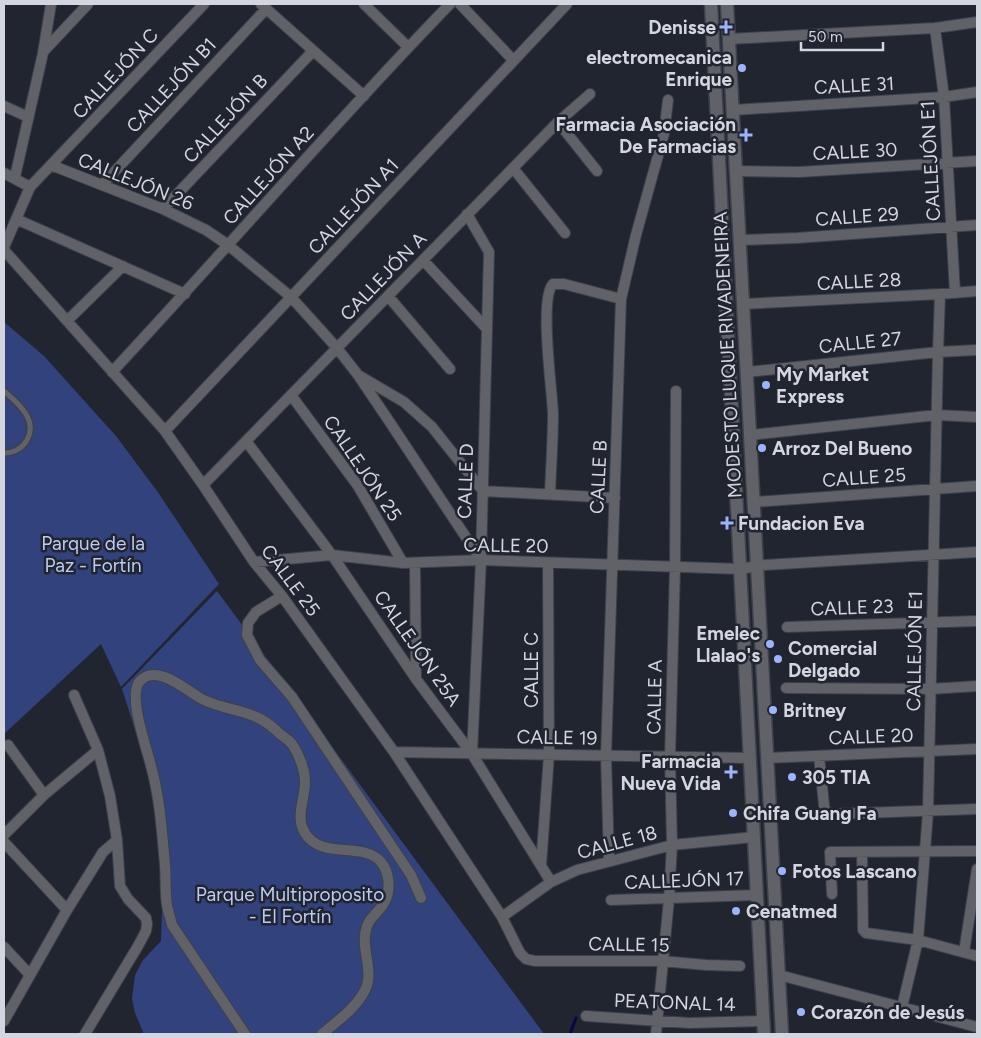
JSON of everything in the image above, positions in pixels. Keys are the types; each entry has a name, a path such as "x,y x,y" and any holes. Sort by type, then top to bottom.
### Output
{"street":[{"path":"15,177 52,4"},
{"path":"43,53 88,4"},
{"name":"CALLEJÓN C","path":"30,187 204,4"},
{"path":"364,4 408,47"},
{"name":"CALLEJÓN A2","path":"112,372 408,47 450,4"},
{"path":"460,4 513,60"},
{"name":"CALLEJÓN A1","path":"165,431 567,4"},
{"path":"712,4 727,7"},
{"name":"MODESTO LUQUE RIVADENEIRA","path":"712,4 714,86 764,1028"},
{"path":"263,6 364,96"},
{"name":"CALLEJÓN B1","path":"102,185 263,6"},
{"name":"MODESTO LUQUE RIVADENEIRA","path":"727,7 756,536 761,566 762,658 782,1034"},
{"path":"729,39 936,28 977,22"},
{"name":"CALLEJÓN E1","path":"936,28 944,97 955,293"},
{"name":"CALLEJÓN B","path":"163,209 313,51"},
{"path":"714,86 732,90"},
{"name":"CALLE 31","path":"732,110 944,97 977,92"},
{"name":"CALLEJÓN A","path":"203,485 558,122 590,94"},
{"name":"CALLE B","path":"609,861 606,756 621,299 638,227 664,134 668,100"},
{"path":"4,106 28,117"},
{"path":"558,122 597,171"},
{"path":"718,159 726,194 730,200 737,204"},
{"name":"CALLE 30","path":"736,171 799,172 977,161"},
{"name":"CALLEJÓN 26","path":"51,166 163,209 206,230 228,245 291,297 337,348 358,375 480,560"},
{"path":"513,168 565,233"},
{"path":"4,173 15,177 30,187 4,248"},
{"name":"CALLE D","path":"467,214 490,252 483,491 472,754"},
{"path":"16,219 185,294"},
{"name":"CALLE 29","path":"740,240 798,238 977,225"},
{"name":"CALLE 25","path":"4,248 165,431 254,562 282,596 394,752 502,916 520,953"},
{"path":"423,260 487,329"},
{"path":"68,321 123,266"},
{"path":"550,494 553,414 546,318 550,288 553,284 564,284 621,299"},
{"name":"CALLE 28","path":"743,304 940,294 977,290"},
{"name":"CALLEJÓN E1","path":"902,1007 918,940 928,812 940,294"},
{"path":"388,296 450,369"},
{"name":"CALLE 27","path":"747,372 938,352 977,350"},
{"name":"CALLEJÓN 26","path":"358,375 416,412 432,427 483,491"},
{"name":"CALLE A","path":"656,1034 669,899 672,845 670,756 675,567 676,390"},
{"name":"CALLEJÓN 25","path":"291,395 358,486 403,563"},
{"path":"750,435 937,415 977,417"},
{"name":"CALLEJÓN 25A","path":"246,441 332,555 416,679 472,754 551,882"},
{"name":"CALLE 25","path":"754,502 977,486"},
{"path":"483,491 615,498"},
{"path":"738,512 744,523 745,536 756,536"},
{"name":"CALLE 20","path":"254,562 332,555 403,563 480,560 740,570 761,566 977,552"},
{"path":"415,563 416,679"},
{"name":"CALLE C","path":"541,866 549,754 548,563"},
{"path":"282,596 256,612 248,623 247,635 260,660 292,697 406,867 421,898"},
{"name":"CALLE 23","path":"787,627 977,621"},
{"path":"744,644 754,644 758,655 762,658"},
{"path":"244,1034 172,925 167,906 166,867 158,790 136,707 135,691 140,680 150,674 164,676 203,700 254,716 272,726 292,744 302,765 305,782 300,817 304,832 314,844 367,853 380,861 388,875 389,887 385,903 368,924 364,943 369,978 365,990 354,1007 322,1034"},
{"path":"786,688 931,689 977,686"},
{"path":"74,695 98,750 110,796 117,840 120,886 128,899 146,918 147,924 146,931 138,946 85,1034"},
{"path":"8,745 44,795"},
{"name":"CALLE 20","path":"767,758 977,749"},
{"path":"4,835 44,795 98,750"},
{"name":"CALLE 19","path":"394,752 750,758"},
{"path":"819,756 824,805 828,813 928,812 977,809"},
{"name":"CALLE 18","path":"502,916 551,882 576,870 672,845 754,837"},
{"path":"4,1021 67,910 103,852 117,840"},
{"path":"4,842 67,910"},
{"path":"832,894 830,852 977,851"},
{"path":"862,852 863,930 870,934 918,940 977,956"},
{"path":"964,952 977,869"},
{"name":"CALLEJÓN 17","path":"611,900 757,895"},
{"path":"4,947 30,975"},
{"name":"CALLE 15","path":"520,953 526,959 535,961 662,961 740,966"},
{"path":"779,975 977,1027"},
{"name":"PEATONAL 14","path":"586,1016 764,1028"}],"lane":[{"path":"4,391 26,414 30,425 30,437 24,446 13,453 4,453"}],"green space":[{"name":"Parque de la Paz - Fortín","path":"4,322 44,356 116,436 157,491 219,584 121,687 101,644 4,734"},
{"name":"Parque Multiproposito - El Fortín","path":"217,591 544,1034 144,1034 135,1013 132,999 135,975 143,960 161,941 163,879 153,786 122,689"}],"waterway":[{"path":"570,1034 576,1018"}],"place":[{"name":"Denisse","path":"726,27"},
{"name":"electromecanica Enrique","path":"742,68"},
{"name":"Farmacia Asociación De Farmacias","path":"746,135"},
{"name":"My Market Express","path":"766,385"},
{"name":"Arroz Del Bueno","path":"762,448"},
{"name":"Fundacion Eva","path":"727,523"},
{"name":"Emelec Llalao's","path":"770,644"},
{"name":"Comercial Delgado","path":"778,659"},
{"name":"Britney","path":"773,710"},
{"name":"Farmacia Nueva Vida","path":"731,772"},
{"name":"305 TIA","path":"792,777"},
{"name":"Chifa Guang Fa","path":"733,813"},
{"name":"Fotos Lascano","path":"782,871"},
{"name":"Cenatmed","path":"736,911"},
{"name":"Corazón de Jesús","path":"801,1012"}]}
